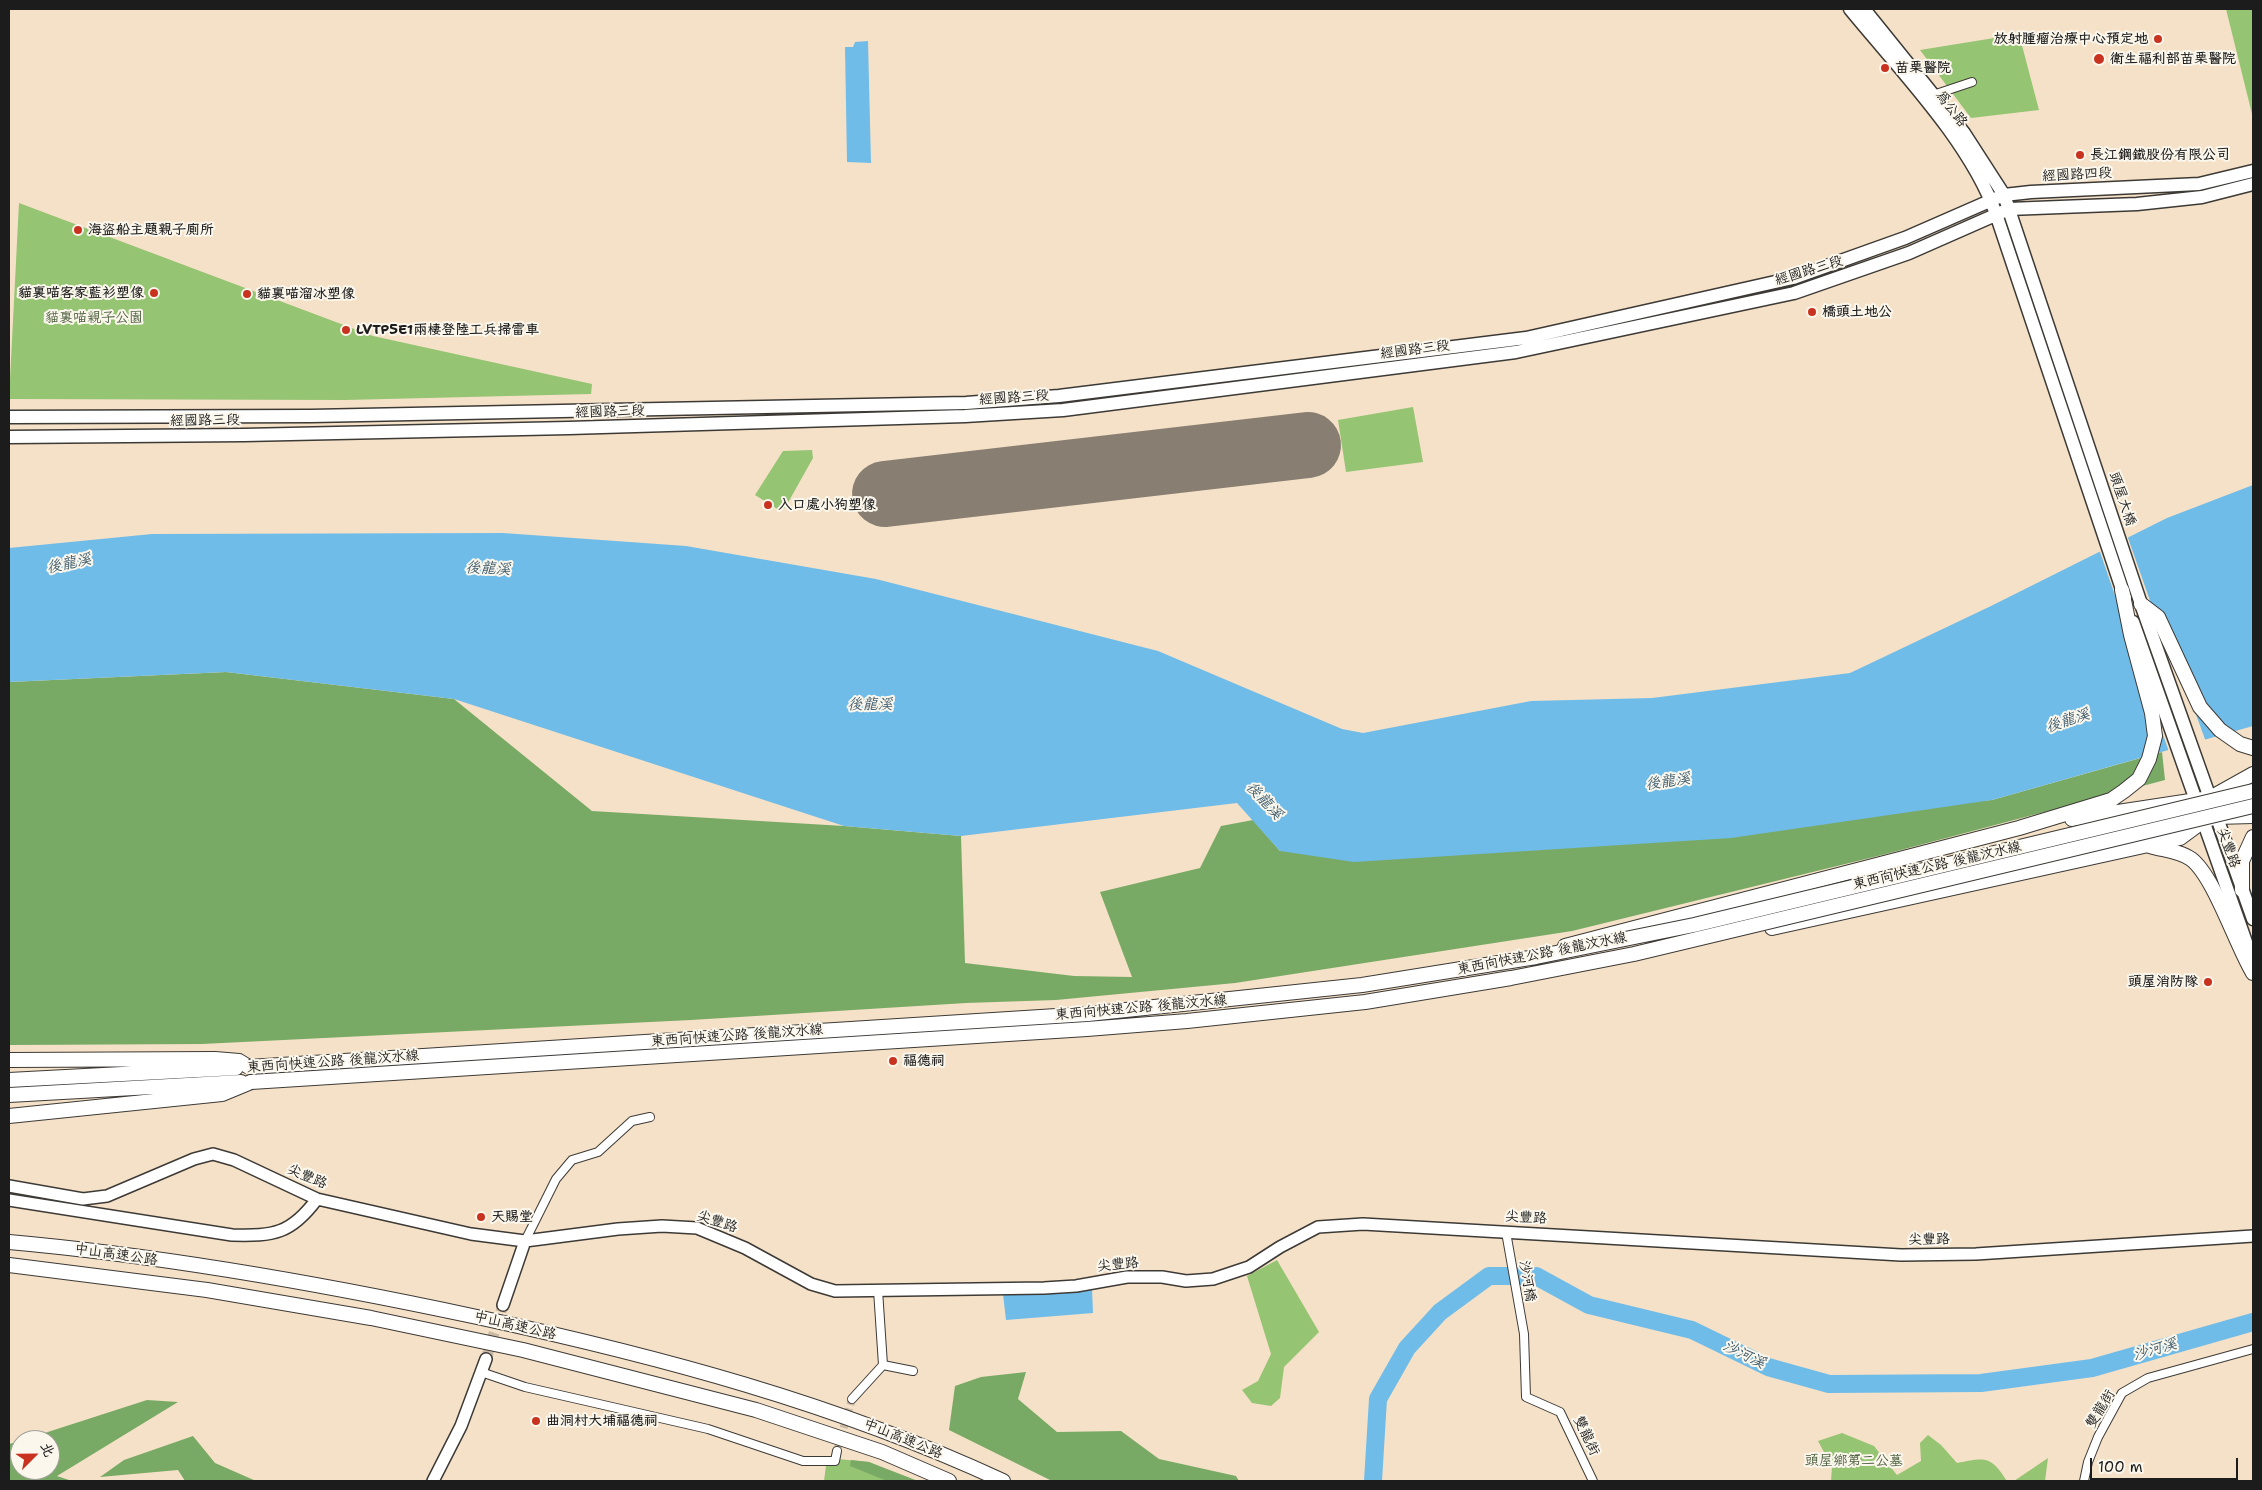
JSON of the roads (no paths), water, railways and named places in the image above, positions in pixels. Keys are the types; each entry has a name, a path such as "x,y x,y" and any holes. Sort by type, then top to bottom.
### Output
{"highway":[{"path":"1536,957 1582,940 2019,828 2111,800 2139,779 2149,759 2155,736 2152,713 2131,635 2122,590"},
{"path":"2141,604 2158,617 2200,708 2220,730 2240,744 2253,748"},
{"path":"2019,828 2140,808 2208,791 2253,774"},
{"name":"東西向快速公路 後龍汶水線","path":"9,1080 249,1067 1088,1014 1362,985 1536,957 1704,922 2253,791"},
{"name":"東西向快速公路 後龍汶水線","path":"9,1095 251,1082 1187,1022 1365,1002 1511,978 1634,954 2253,806"},
{"path":"1634,954 1673,950 2147,846 2180,838 2209,819 2253,816"},
{"path":"2242,890 2242,861 2253,837"},
{"path":"2147,846 2190,859 2205,874 2243,956 2253,973"},
{"path":"9,1060 215,1059 239,1061 249,1067"},
{"path":"9,1116 222,1094 251,1082"},
{"name":"中山高速公路","path":"9,1242 220,1269 375,1295 548,1333 674,1364 830,1411 888,1431 1003,1481"},
{"name":"中山高速公路","path":"9,1266 208,1290 371,1318 523,1350 756,1410 882,1452 949,1481"}],"main road":[{"name":"為公路","path":"1850,9 1964,133 2004,195 2003,211"},
{"name":"為公路","path":"1864,9 1929,97 1979,173 1992,200 2003,211"},
{"name":"經國路四段","path":"1992,200 2004,195 2032,192 2199,184 2253,171"},
{"path":"2003,211 2137,204 2202,197 2253,184"},
{"name":"經國路三段","path":"9,417 311,416 650,410 966,402 1059,396 1526,338 1793,278 1905,238 1992,200"},
{"name":"經國路三段","path":"9,437 244,435 579,428 965,416 1063,410 1538,348 1794,293 1909,253 2003,211"},
{"name":"頭屋大橋","path":"2003,211 2122,590 2193,794"},
{"name":"頭屋大橋","path":"2017,255 2208,791"},
{"name":"尖豐路","path":"2208,791 2209,819 2253,964"},
{"name":"尖豐路","path":"2193,794 2209,819 2242,890 2253,919"}],"street":[{"path":"1929,97 1972,82"},
{"path":"503,1305 524,1240 556,1179 572,1160 598,1152 632,1121 650,1117"},
{"name":"尖豐路","path":"9,1186 83,1199 107,1196 194,1159 213,1154 234,1160 316,1199 471,1234 524,1240 618,1229 662,1226 697,1228 745,1248 811,1284 835,1292 1044,1288 1076,1286 1127,1277 1162,1277 1186,1281 1213,1279 1249,1267 1280,1247 1318,1227 1363,1224 1902,1255 2005,1252 2253,1236"},
{"path":"9,1200 232,1234 254,1235 281,1232 304,1216 316,1199"},
{"name":"沙河橋","path":"1506,1232 1524,1334"},
{"path":"852,1399 883,1365 878,1290"},
{"name":"雙龍街","path":"1524,1334 1526,1397 1560,1412 1593,1481"},
{"name":"雙龍街","path":"2084,1481 2088,1462 2095,1445 2122,1393 2148,1378 2253,1349"},
{"path":"433,1481 461,1426 486,1359"},
{"path":"883,1365 913,1372"},
{"path":"481,1372 525,1387 708,1429 803,1461 835,1460 838,1451"}],"water":[{"path":"868,41 871,163 847,162 845,47 853,47 855,42"},
{"name":"後龍溪","path":"2253,485 2253,726 1992,800 1731,838 1354,862 1280,851 1237,803 961,836 844,826 454,699 226,672 9,682 9,548 152,534 503,533 686,546 876,579 1158,651 1342,729 1363,733 1531,701 1652,698 1850,673 1991,606 2167,518"},
{"path":"1092,1288 1093,1313 1006,1320 1003,1294 1061,1294"}],"waterway":[{"name":"沙河溪","path":"1373,1481 1378,1399 1407,1348 1440,1312 1489,1276 1536,1276 1589,1305 1692,1330 1768,1367 1829,1384 1981,1383 2092,1368 2253,1322"}],"tunnel":[{"path":"486,1359 503,1305"},
{"path":"837,1451 852,1399"}],"place":[{"name":"放射腫瘤治療中心預定地","path":"2158,39"},
{"name":"衛生福利部苗栗醫院","path":"2099,59"},
{"name":"苗栗醫院","path":"1885,68"},
{"name":"長江鋼鐵股份有限公司","path":"2080,155"},
{"name":"海盜船主題親子廁所","path":"78,230"},
{"name":"貓裏喵客家藍衫塑像","path":"154,293"},
{"name":"貓裏喵溜冰塑像","path":"247,294"},
{"name":"橋頭土地公","path":"1812,312"},
{"name":"LVTP5E1兩棲登陸工兵掃雷車","path":"346,330"},
{"name":"入口處小狗塑像","path":"768,505"},
{"name":"頭屋消防隊","path":"2208,982"},
{"name":"福德祠","path":"893,1061"},
{"name":"天賜堂","path":"481,1217"},
{"name":"曲洞村大埔福德祠","path":"536,1421"}],"park label":[{"name":"貓裏喵親子公園","path":"94,318"},
{"name":"頭屋鄉第二公墓","path":"1854,1461"}]}
